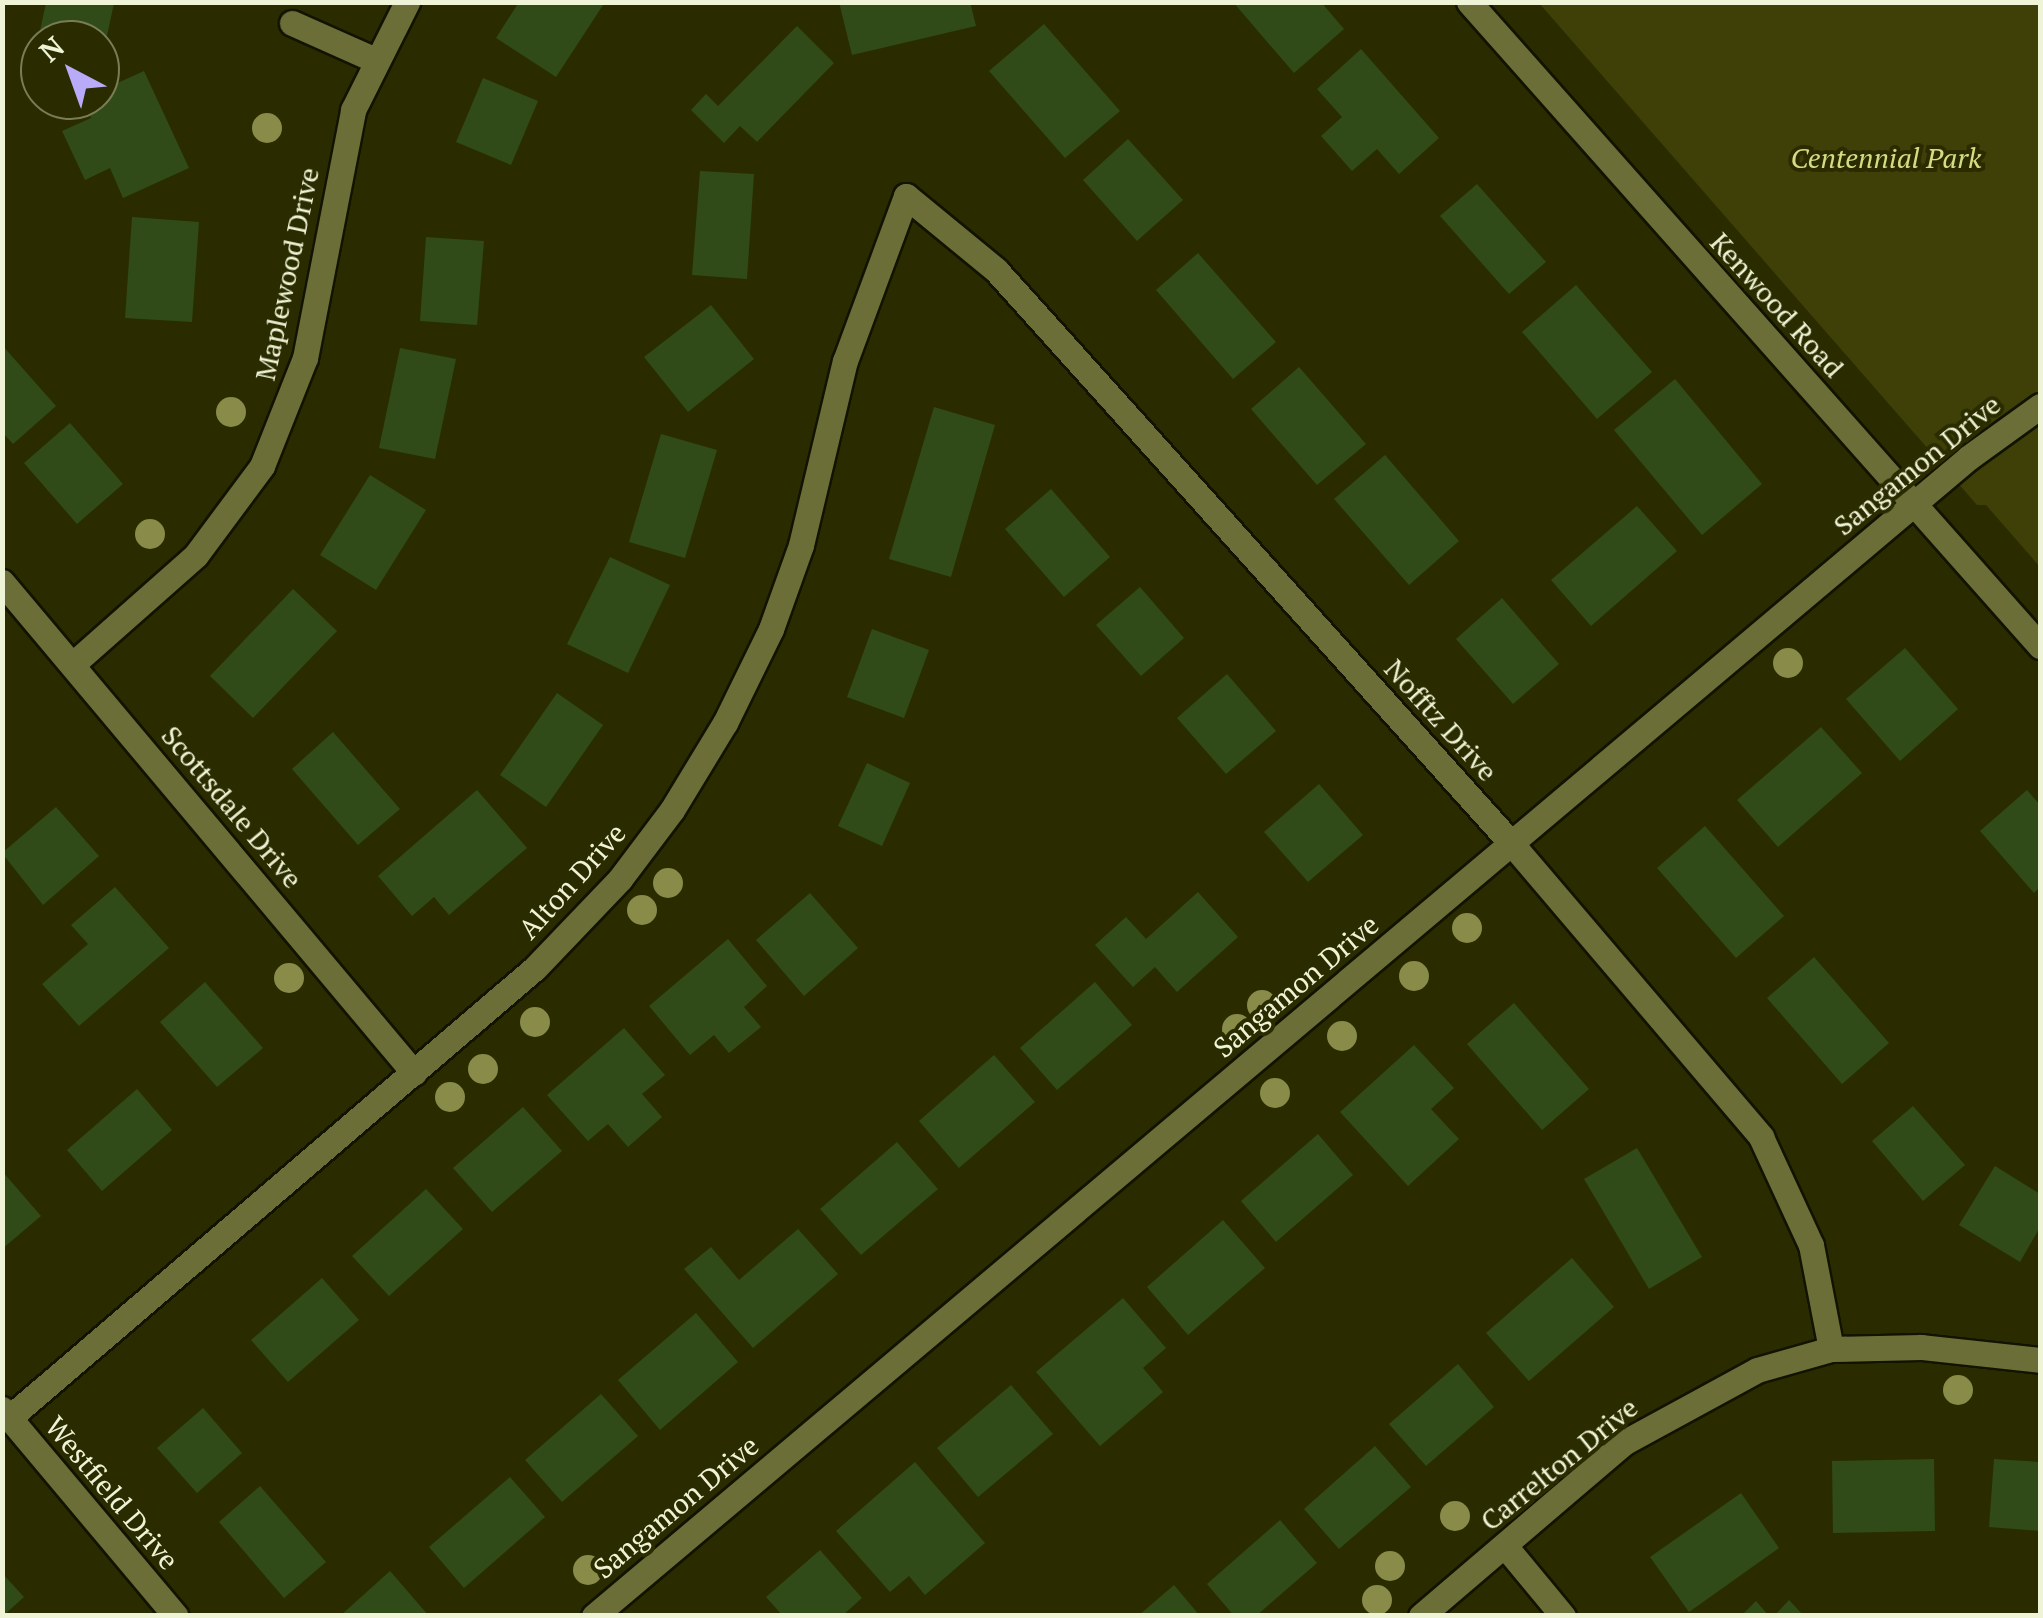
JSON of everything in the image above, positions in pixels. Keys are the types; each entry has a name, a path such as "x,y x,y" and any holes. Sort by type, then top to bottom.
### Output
{"street":[{"name":"Maplewood Drive","path":"73,664 196,555 262,466 305,358 353,110 373,59 407,2"},
{"name":"Kenwood Road","path":"1468,2 2040,646"},
{"path":"292,23 373,59"},
{"name":"Nofftz Drive","path":"906,196 996,270 1512,844 1761,1137 1811,1245 1831,1349"},
{"name":"Alton Drive","path":"6,1414 535,968 620,879 725,723 801,545 845,361 906,196"},
{"name":"Sangamon Drive","path":"594,1616 1915,505 2040,406"},
{"name":"Scottsdale Drive","path":"2,582 414,1073"},
{"name":"Carrelton Drive","path":"1421,1616 1625,1442 1688,1403 1757,1370 1831,1349 1921,1347 2040,1360"},
{"name":"Westfield Drive","path":"6,1414 176,1616"},
{"path":"1504,1546 1563,1616"}],"green space":[{"name":"Centennial Park","path":"1539,3 2040,3 2040,567 1986,505 1977,505"}],"building":[{"path":"519,2 605,2 556,77 496,38"},
{"path":"839,2 970,2 976,26 852,55"},
{"path":"1233,2 1321,2 1344,29 1294,73"},
{"path":"46,3 114,3 110,20 42,20"},
{"path":"1044,24 1120,111 1065,158 989,71"},
{"path":"797,26 834,63 757,142 740,126 724,143 691,110 706,94 718,106"},
{"path":"1361,49 1439,138 1399,174 1377,149 1352,171 1321,136 1342,117 1317,89"},
{"path":"144,71 189,168 123,198 110,168 85,180 62,131 87,120 120,120 120,82"},
{"path":"483,78 538,101 511,165 456,142"},
{"path":"1128,139 1183,200 1137,241 1083,180"},
{"path":"700,171 754,174 747,279 692,275"},
{"path":"1477,184 1546,262 1509,294 1440,216"},
{"path":"132,217 199,222 192,322 125,318"},
{"path":"426,237 484,241 477,325 420,321"},
{"path":"1198,253 1276,342 1233,379 1156,290"},
{"path":"1576,285 1652,372 1597,419 1522,332"},
{"path":"711,305 754,359 688,412 644,357"},
{"path":"2,345 56,406 13,444 2,432"},
{"path":"400,348 456,359 435,459 379,448"},
{"path":"1299,367 1366,444 1317,485 1251,409"},
{"path":"1675,379 1762,484 1702,535 1614,430"},
{"path":"934,407 995,425 951,577 889,559"},
{"path":"70,423 123,484 77,524 24,463"},
{"path":"661,434 717,450 685,558 629,542"},
{"path":"1385,455 1459,541 1409,585 1334,499"},
{"path":"370,475 426,510 376,590 320,555"},
{"path":"1051,489 1110,557 1064,597 1005,529"},
{"path":"1637,506 1677,551 1591,626 1551,580"},
{"path":"610,557 670,585 628,673 567,644"},
{"path":"1140,587 1184,638 1141,676 1096,625"},
{"path":"293,589 337,631 253,718 210,676"},
{"path":"1502,598 1559,664 1513,704 1456,639"},
{"path":"872,629 929,650 904,718 847,697"},
{"path":"1905,648 1958,709 1900,761 1846,699"},
{"path":"1227,674 1276,731 1226,774 1177,718"},
{"path":"557,693 603,725 546,807 500,775"},
{"path":"1821,727 1862,773 1778,847 1737,800"},
{"path":"333,732 400,809 358,845 292,769"},
{"path":"867,763 910,783 882,846 838,826"},
{"path":"1319,784 1363,835 1308,882 1264,832"},
{"path":"477,790 527,848 449,915 434,897 412,916 378,876"},
{"path":"2027,790 2040,805 2040,887 2034,893 1980,831"},
{"path":"56,807 99,856 43,905 2,853"},
{"path":"1705,826 1784,916 1736,958 1657,868"},
{"path":"115,887 169,948 79,1026 42,984 88,944 71,925"},
{"path":"1198,892 1238,937 1177,992 1155,967 1133,987 1095,945 1126,917 1146,939"},
{"path":"810,893 858,948 804,996 756,940"},
{"path":"728,939 767,986 744,1007 761,1027 729,1053 714,1035 690,1055 649,1006"},
{"path":"1814,957 1889,1043 1842,1084 1767,998"},
{"path":"205,982 263,1048 217,1087 160,1022"},
{"path":"1095,982 1132,1025 1057,1090 1020,1048"},
{"path":"1514,1003 1589,1089 1542,1130 1467,1044"},
{"path":"624,1028 665,1075 642,1094 662,1117 628,1147 608,1124 588,1141 547,1095"},
{"path":"1414,1045 1454,1088 1431,1109 1459,1139 1408,1186 1340,1112"},
{"path":"994,1055 1035,1102 959,1168 919,1121"},
{"path":"137,1089 172,1130 102,1191 67,1150"},
{"path":"1913,1106 1965,1165 1923,1201 1872,1141"},
{"path":"523,1107 562,1151 492,1212 453,1168"},
{"path":"1318,1134 1353,1175 1276,1242 1241,1201"},
{"path":"897,1142 938,1189 861,1255 820,1209"},
{"path":"1637,1148 1702,1257 1649,1289 1584,1179"},
{"path":"1995,1166 2040,1194 2040,1227 2020,1262 1959,1225"},
{"path":"2,1171 41,1216 2,1249"},
{"path":"426,1189 463,1229 389,1296 352,1256"},
{"path":"1223,1220 1265,1268 1188,1335 1147,1287"},
{"path":"798,1229 838,1274 753,1348 684,1269 711,1247 739,1280"},
{"path":"1572,1258 1614,1307 1529,1381 1486,1333"},
{"path":"322,1278 359,1320 288,1382 251,1340"},
{"path":"1123,1298 1166,1348 1143,1368 1163,1392 1100,1446 1036,1372"},
{"path":"696,1313 738,1362 660,1430 618,1380"},
{"path":"1458,1364 1494,1407 1426,1466 1389,1424"},
{"path":"1011,1385 1053,1434 978,1497 937,1448"},
{"path":"601,1394 638,1436 562,1502 525,1460"},
{"path":"203,1408 242,1453 197,1493 157,1448"},
{"path":"1375,1446 1411,1487 1339,1549 1304,1509"},
{"path":"1934,1459 1935,1531 1833,1533 1832,1461"},
{"path":"1994,1459 2040,1462 2040,1531 1989,1527"},
{"path":"915,1462 985,1543 925,1595 909,1576 890,1592 836,1531"},
{"path":"510,1477 545,1517 464,1588 429,1547"},
{"path":"260,1486 326,1562 284,1598 219,1522"},
{"path":"1741,1493 1779,1548 1689,1612 1650,1557"},
{"path":"1280,1520 1317,1563 1256,1616 1234,1616 1207,1584"},
{"path":"820,1550 862,1598 842,1616 783,1616 766,1597"},
{"path":"390,1571 429,1616 340,1616"},
{"path":"2,1573 24,1597 3,1616 2,1616"},
{"path":"1174,1585 1200,1616 1138,1616"},
{"path":"1789,1600 1804,1616 1774,1616"},
{"path":"1756,1601 1769,1616 1741,1616"}]}
